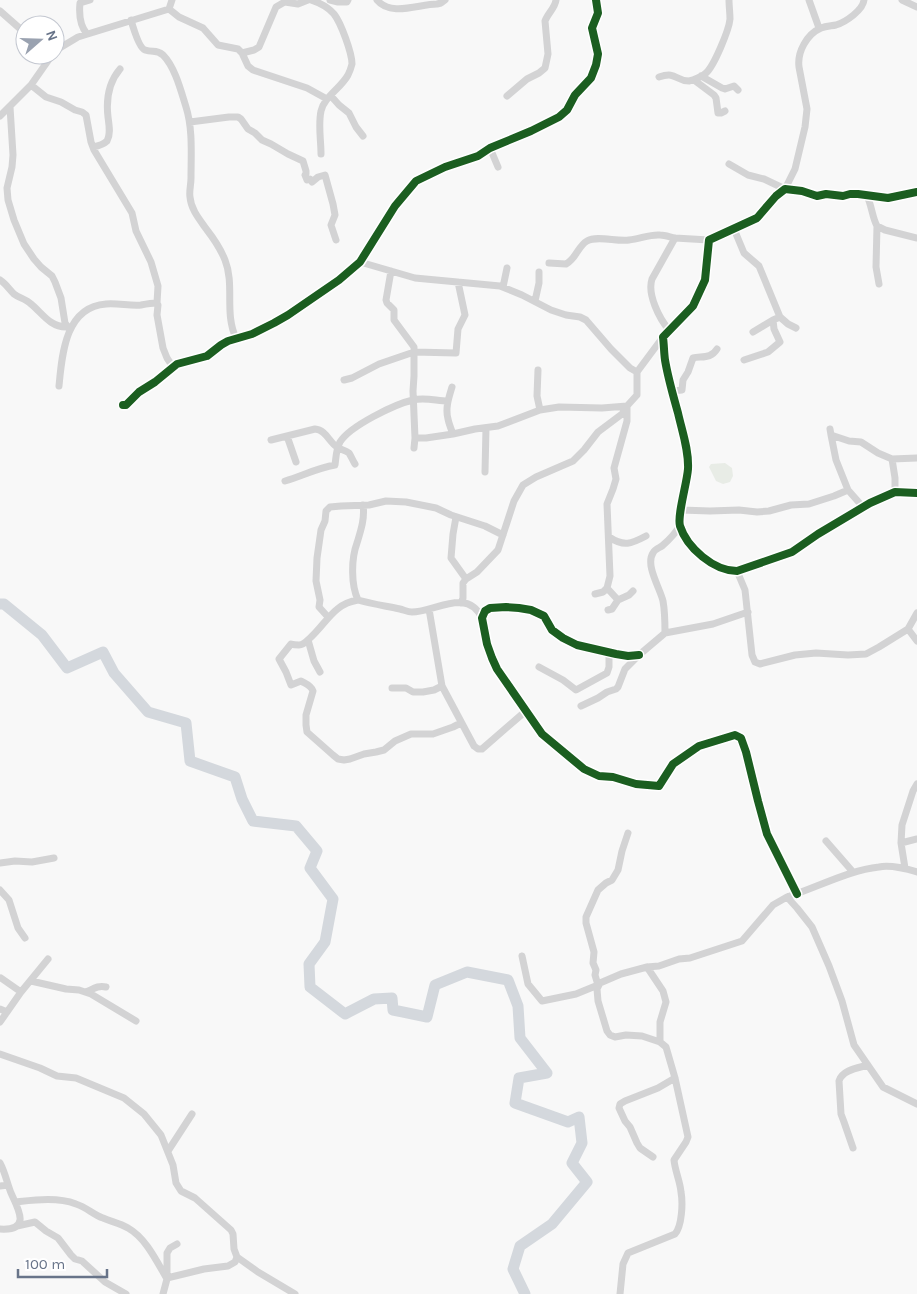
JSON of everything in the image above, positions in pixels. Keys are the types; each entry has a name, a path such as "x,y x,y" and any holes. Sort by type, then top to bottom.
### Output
{"street":[{"path":"87,34 83,27 79,6 80,3 90,0"},
{"path":"169,9 172,0"},
{"path":"242,53 259,47 276,7 287,1 298,4 310,0 326,7 335,15 351,54 351,68 321,112 321,154"},
{"path":"330,0 338,2 347,2 348,0"},
{"path":"377,0 382,5 396,8 437,4 445,0"},
{"path":"507,96 527,79 545,68 548,54 545,21 556,0"},
{"path":"123,405 126,405 139,392 177,364 207,356 221,345 236,338 252,334 288,315 340,280 360,262 395,206 413,183 420,178 436,170 478,156 490,148 523,135 559,117 567,110 575,95 591,78 596,65 598,54 592,28 598,12 596,0"},
{"path":"659,77 670,74 689,81 708,72 724,40 730,18 729,0"},
{"path":"809,0 819,28"},
{"path":"550,263 568,263 572,261 584,243 589,240 628,241 658,235 709,240 757,218 776,196 785,189 795,169 807,109 798,60 804,43 819,28 835,25 848,19 862,7 864,0"},
{"path":"902,0 917,7"},
{"path":"65,44 87,34 169,9"},
{"path":"169,9 179,17 203,28 218,45 238,49 248,66 253,70 310,89 329,98 350,113 356,127 363,136"},
{"path":"0,11 15,24"},
{"path":"131,20 142,47 145,50 157,51 173,68 186,107 190,122 191,181 189,196 194,210 225,259 229,280 231,325 236,338"},
{"path":"0,116 31,85 45,65"},
{"path":"93,147 106,142 108,138 110,127 108,95 113,77 120,69"},
{"path":"701,76 722,88 726,89 734,86 738,90"},
{"path":"694,80 714,94 718,113 725,111"},
{"path":"31,85 49,99 61,102 86,115 90,142 105,170 129,206 136,231 151,262 158,286 157,315 163,348 173,367"},
{"path":"10,107 13,155 7,188 8,200 24,244 34,259 52,276 55,282 68,328 59,386"},
{"path":"190,122 232,116 238,117 248,129 255,132 262,140 303,161 306,171 304,175 307,180 310,179 312,182 318,177 325,175 333,204 334,215 331,224 336,240"},
{"path":"490,148 498,167"},
{"path":"729,164 748,175 764,179 785,189 802,191 818,196 826,194 843,196 850,194 888,198 917,192"},
{"path":"867,196 877,226 876,267 879,284"},
{"path":"877,226 885,230 917,238"},
{"path":"734,229 744,253 759,266 780,317 796,328"},
{"path":"669,330 659,317 650,285 652,278 676,238"},
{"path":"461,603 463,583 477,572 498,550 514,501 523,485 536,477 573,461 594,436 622,414 637,395 637,372 663,337 693,306 705,280 709,240"},
{"path":"360,262 416,278 490,284 535,301 551,310 580,317 586,320 630,368 637,372"},
{"path":"502,288 507,268"},
{"path":"391,271 387,304 394,310 394,320 412,344 414,352 414,448"},
{"path":"535,301 539,283 539,272"},
{"path":"0,280 14,294 32,304 50,322 68,328"},
{"path":"344,380 352,378 379,364 414,352 456,353 459,326 465,315 458,282"},
{"path":"68,328 83,313 97,305 141,305 156,302"},
{"path":"753,332 780,317"},
{"path":"744,360 768,352 780,342 772,320"},
{"path":"663,337 665,361 687,448 687,476 680,525 676,532 653,552 651,557 651,567 663,604 665,633"},
{"path":"672,391 682,390 683,380 693,358 706,357 715,353 717,349"},
{"path":"538,370 537,396 540,410"},
{"path":"452,387 447,414 453,434"},
{"path":"285,481 334,465 340,442 346,435 359,425 394,406 414,399 448,401"},
{"path":"415,438 426,438 498,426 540,410 559,407 602,408 627,406"},
{"path":"595,594 603,592 607,588 610,576 608,504 616,479 614,468 627,421 627,406"},
{"path":"485,472 486,428"},
{"path":"271,440 320,429 338,448 349,454 355,464"},
{"path":"863,507 848,490 836,460 830,432 849,441 861,442 892,459 917,458"},
{"path":"287,436 296,462"},
{"path":"892,459 895,492"},
{"path":"681,510 769,511 790,505 809,504 848,490"},
{"path":"680,525 692,548 699,555 728,571 737,572 792,552 863,507 895,492 917,493"},
{"path":"328,617 319,607 320,600 316,574 321,532 326,511 330,508 375,504 386,501 406,502 436,508 503,534"},
{"path":"358,600 354,588 353,561 363,522 363,505"},
{"path":"456,517 451,558 466,579"},
{"path":"609,537 617,543 624,544 634,542 646,536"},
{"path":"737,572 745,590 752,655 755,662 760,664 795,655 816,653 866,654 908,629 917,613"},
{"path":"607,588 618,600"},
{"path":"608,610 612,609 618,600 633,591"},
{"path":"460,723 433,734 411,734 395,741 384,750 350,759 338,758 332,755 307,732 306,720 313,691 312,688 308,684 301,682 291,685 279,659 291,644 304,644 320,629 328,617 345,603 358,600 410,612 436,608 447,603 468,604 477,609 482,618 487,644 494,664 527,710 538,729 579,766 599,776 613,777 640,785 659,786 673,764 699,746 735,734 741,738 767,834 797,894"},
{"path":"482,618 485,611 490,608 506,607 531,610 544,616 552,630 577,645 609,653 628,656 639,655"},
{"path":"429,609 442,686 460,723 474,746 478,750 482,749 527,710"},
{"path":"581,706 616,689 625,669 665,633 712,624 748,612"},
{"path":"908,629 917,641"},
{"path":"308,640 314,661 320,672"},
{"path":"539,667 563,680 576,690 606,673 609,653"},
{"path":"392,688 406,688 413,692 423,692 442,686"},
{"path":"905,868 901,843 902,825 913,790 917,784"},
{"path":"620,1294 623,1264 628,1253 675,1234 680,1225 682,1194 674,1160 688,1137 676,1078 666,1047 660,1042 642,1036 626,1035 615,1037 610,1035 599,1007 596,970 593,962 594,952 586,917 598,890 612,880 618,870 628,833"},
{"path":"901,843 917,839"},
{"path":"826,840 853,872"},
{"path":"0,863 41,861 54,858"},
{"path":"522,956 528,984 542,1000 576,994 598,986 604,981 621,974 658,966 679,959 690,958 742,942 773,905 787,897 853,872 880,866 905,868 917,872"},
{"path":"0,890 9,900 18,928 25,938"},
{"path":"787,897 812,927 842,1001 854,1044 883,1087 917,1104"},
{"path":"0,1022 48,959"},
{"path":"647,967 663,991 666,1002 660,1022 660,1042"},
{"path":"1,978 21,992"},
{"path":"31,981 91,994 136,1021"},
{"path":"85,992 97,986 106,987"},
{"path":"0,1009 8,1012"},
{"path":"0,1054 57,1076 76,1078 124,1098 144,1114 160,1135 168,1151 173,1164 176,1183 181,1191 195,1198 231,1230 237,1257 295,1294"},
{"path":"853,1148 840,1114 839,1081 840,1077 845,1073 868,1065"},
{"path":"653,1157 640,1148 619,1108 620,1104 676,1078"},
{"path":"168,1151 192,1114"},
{"path":"0,1163 20,1213 20,1221 17,1226"},
{"path":"0,1186 8,1185"},
{"path":"16,1202 56,1199 67,1201 78,1204 103,1218 123,1225 142,1239 167,1279"},
{"path":"0,1229 10,1229 35,1222 58,1238 71,1255 86,1264 105,1282 126,1294"},
{"path":"163,1294 167,1279 167,1253 170,1248 177,1244"},
{"path":"167,1279 204,1269 228,1266 235,1262 237,1257"}],"shaded area":[{"path":"725,463 732,468 733,476 730,482 723,484 716,481 709,467 711,464"}],"waterway":[{"path":"0,604 4,604 42,635 67,668 103,652 114,673 148,712 186,723 190,761 235,777 242,799 253,821 296,826 317,851 310,868 333,899 325,942 309,964 310,987 345,1014 374,999 392,998 393,1010 427,1017 435,985 467,972 508,980 518,1006 520,1038 547,1073 519,1078 515,1103 568,1122 579,1117 582,1143 572,1163 587,1182 552,1224 520,1246 513,1269 525,1294"}],"cycle path":[{"path":"123,405 126,405 139,392 177,364 207,356 228,341 252,334 274,323 339,280 360,262 395,206 416,181 445,167 478,156 490,148 559,117 567,110 575,95 591,78 596,65 598,54 592,28 598,13 596,0"},
{"path":"917,192 888,198 858,194 843,196 826,194 817,196 802,191 785,189 776,196 757,218 709,240 705,280 693,306 663,337 666,367 687,455 688,469 679,521 680,526 695,550 711,563 728,570 737,571 792,552 870,503 895,492 917,493"},
{"path":"639,655 628,656 577,645 552,630 544,616 531,610 506,607 490,608 485,611 482,618 487,644 497,669 542,734 584,769 599,776 613,777 636,784 659,786 673,764 699,746 735,735 741,738 767,834 797,894"}]}
